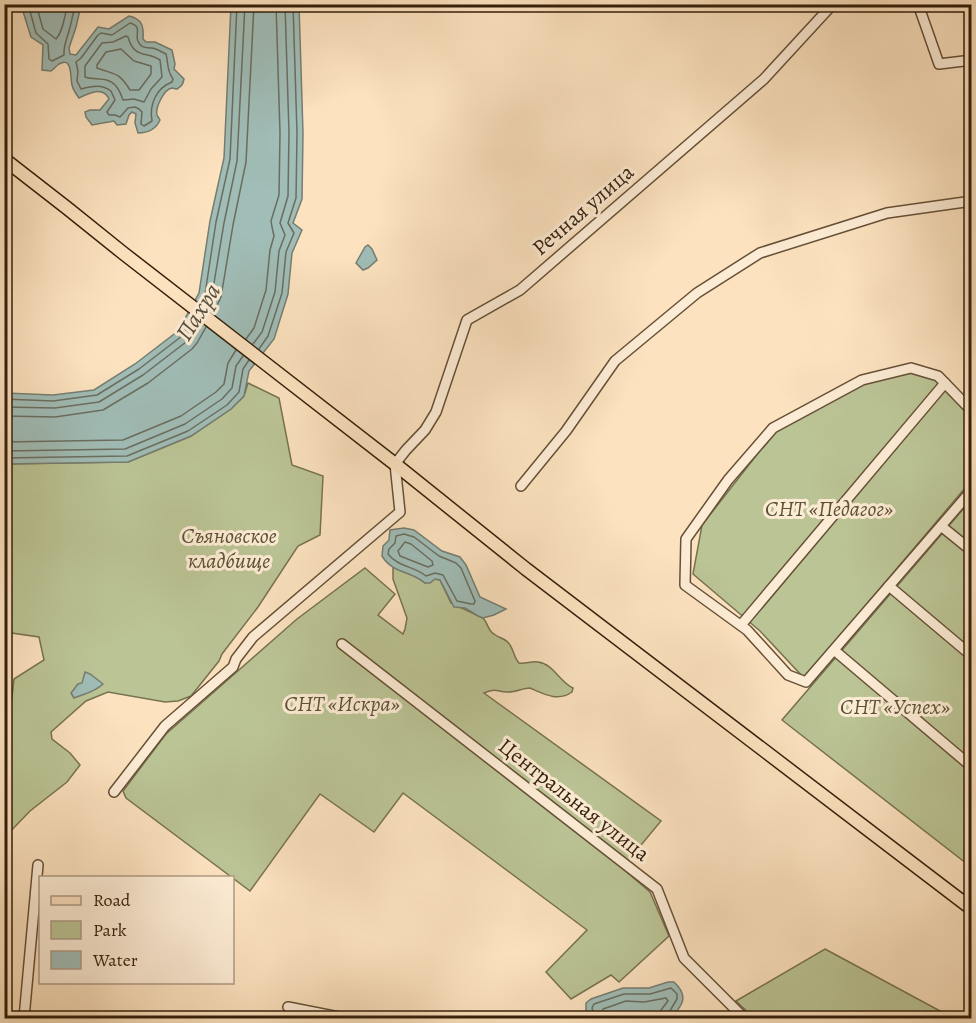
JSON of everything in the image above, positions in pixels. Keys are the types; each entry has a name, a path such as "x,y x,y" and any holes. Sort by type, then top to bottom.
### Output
{"main road":[{"path":"4,159 526,569 972,909"}],"street":[{"name":"Речная улица","path":"395,464 425,430 436,412 467,320 520,290 764,79 833,4"},
{"path":"918,4 939,64 972,60"},
{"path":"521,486 566,431 615,360 697,293 760,254 887,213 972,201"},
{"path":"972,411 939,376 911,368 862,380 772,428 735,472 686,539 685,585 747,630 788,675 806,682 972,490"},
{"path":"741,625 945,383"},
{"path":"114,792 165,726 233,667 236,659 253,638 400,512 395,464"},
{"path":"940,526 972,551"},
{"path":"889,586 972,656"},
{"name":"Центральная улица","path":"342,644 657,889 684,958 744,1018"},
{"path":"834,650 972,767"},
{"path":"24,1018 38,865"},
{"path":"288,1007 344,1018"}],"green space":[{"name":"СНТ «Педагог»","path":"909,371 936,380 971,416 971,481 804,678 760,631 693,574 702,525 776,430 861,384"},
{"name":"Съяновское кладбище","path":"248,383 279,398 292,465 323,476 320,535 298,546 258,607 191,696 178,701 165,702 108,692 86,701 51,732 52,739 70,753 80,765 67,782 30,811 5,837 5,724 10,715 14,679 44,660 39,637 5,632 5,464 128,462 191,436 231,409 244,396"},
{"name":"СНТ «Успех»","path":"971,500 971,867 782,720"},
{"name":"СНТ «Искра»","path":"393,567 425,583 435,579 440,580 451,603 483,618 492,633 508,643 519,663 544,663 573,688 572,692 567,695 556,697 530,688 512,692 495,690 484,693 661,821 622,868 650,892 669,936 619,982 611,975 571,999 546,972 587,930 403,793 374,832 320,794 250,891 234,879 234,876 230,876 126,798 123,791 166,734 297,619 365,568 395,594 378,615 403,634 407,618 393,579"},
{"path":"825,949 953,1018 754,1018 736,1001"}],"water":[{"path":"21,5 103,5 96,11 86,8 80,10 69,48 70,54 76,55 98,27 109,29 129,16 137,19 141,24 143,39 146,42 155,42 172,50 174,69 184,79 183,84 177,89 169,89 161,99 157,108 160,120 156,126 138,133 135,123 136,114 132,112 126,124 117,125 114,121 92,125 85,112 100,110 109,99 100,92 79,98 72,87 67,63 59,64 51,71 42,70 43,45 31,37"},
{"name":"Пахра","path":"231,5 299,5 303,133 302,199 293,223 302,230 292,253 288,294 274,339 249,371 244,396 231,409 191,436 128,462 5,464 5,393 53,395 94,390 135,364 178,331 199,293 210,221 224,158"},
{"path":"368,245 377,260 363,270 356,263"},
{"path":"404,528 414,530 442,551 460,557 480,597 506,609 483,618 465,608 454,607 440,580 435,579 430,583 425,583 391,566 382,556 383,546 389,540 390,530"},
{"path":"85,672 103,684 93,691 74,698 71,693 78,684 82,683"},
{"path":"674,982 683,996 679,1009 671,1018 591,1018 586,1010 586,1003 591,999 623,988 649,988"}]}
